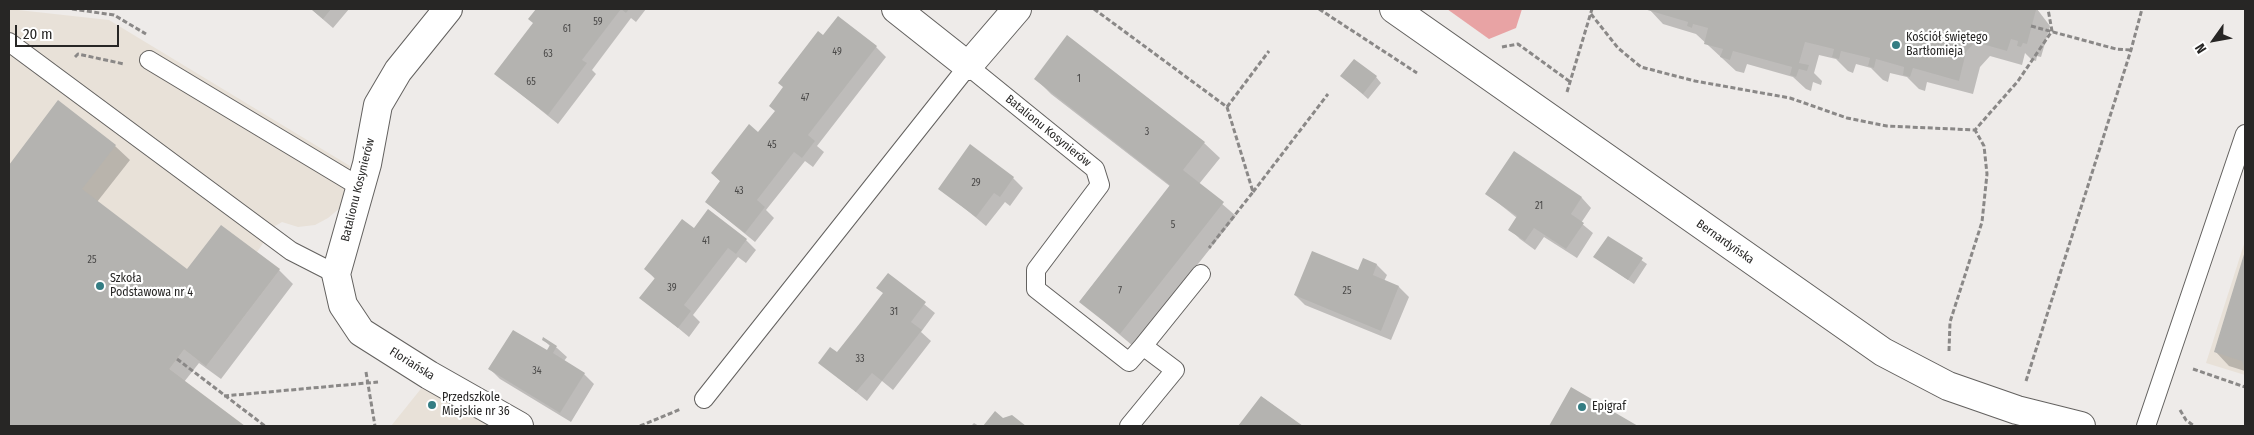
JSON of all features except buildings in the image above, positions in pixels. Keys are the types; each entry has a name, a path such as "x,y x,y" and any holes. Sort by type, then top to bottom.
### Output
{"street":[{"name":"Batalionu Kosynierów","path":"336,274 367,164 378,105 398,71 448,9"},
{"name":"Batalionu Kosynierów","path":"896,9 968,66"},
{"path":"968,66 1017,9"},
{"name":"Bernardyńska","path":"1394,9 1883,352 1948,386 2017,410 2081,426"},
{"name":"Floriańska","path":"336,274 343,306 361,332 429,375 520,426"}],"lane":[{"path":"9,42 291,251 336,274"},
{"path":"149,60 360,187"},
{"path":"704,398 968,66"},
{"name":"Batalionu Kosynierów","path":"968,66 1095,169 1098,177 1100,185 1036,270 1036,289 1129,362 1201,274"},
{"path":"2146,426 2245,134"},
{"path":"1129,426 1175,370 1143,346"}],"path":[{"path":"1094,9 1227,107 1253,192"},
{"path":"1319,9 1418,73"},
{"path":"1565,100 1592,9"},
{"path":"1975,130 2018,81 2052,31 2048,9"},
{"path":"2017,410 2131,50 2142,9"},
{"path":"1591,14 1618,48 1641,67 1695,81 1790,98 1847,118 1887,126 1975,130"},
{"path":"2031,26 2116,49 2131,50"},
{"path":"1227,107 1269,51"},
{"path":"58,79 78,54 144,69 149,60"},
{"path":"1201,274 1196,265 1328,94"},
{"path":"1948,386 1950,322 1982,222 1988,174 1984,146 1975,130"},
{"path":"361,332 375,426"},
{"path":"176,359 264,426"},
{"path":"2190,368 2245,387"},
{"path":"224,396 368,383 429,375"},
{"path":"640,426 704,398"}],"shaded area":[{"path":"9,9 109,20 350,166 340,208 328,218 315,225 298,227 282,222 275,226 257,252 280,269 206,366 184,349 169,369 245,426 9,426"},
{"path":"1447,9 1522,9 1516,28 1489,39"},
{"path":"2245,241 2245,375 2206,363"},
{"name":"Przedszkole Miejskie nr 36","path":"424,385 494,426 391,426"}],"place":[{"name":"Kościół świętego Bartłomieja","path":"1896,45"},
{"name":"Szkoła Podstawowa nr 4","path":"100,286"},
{"name":"Przedszkole Miejskie nr 36","path":"432,405"},
{"name":"Epigraf","path":"1582,407"}]}
